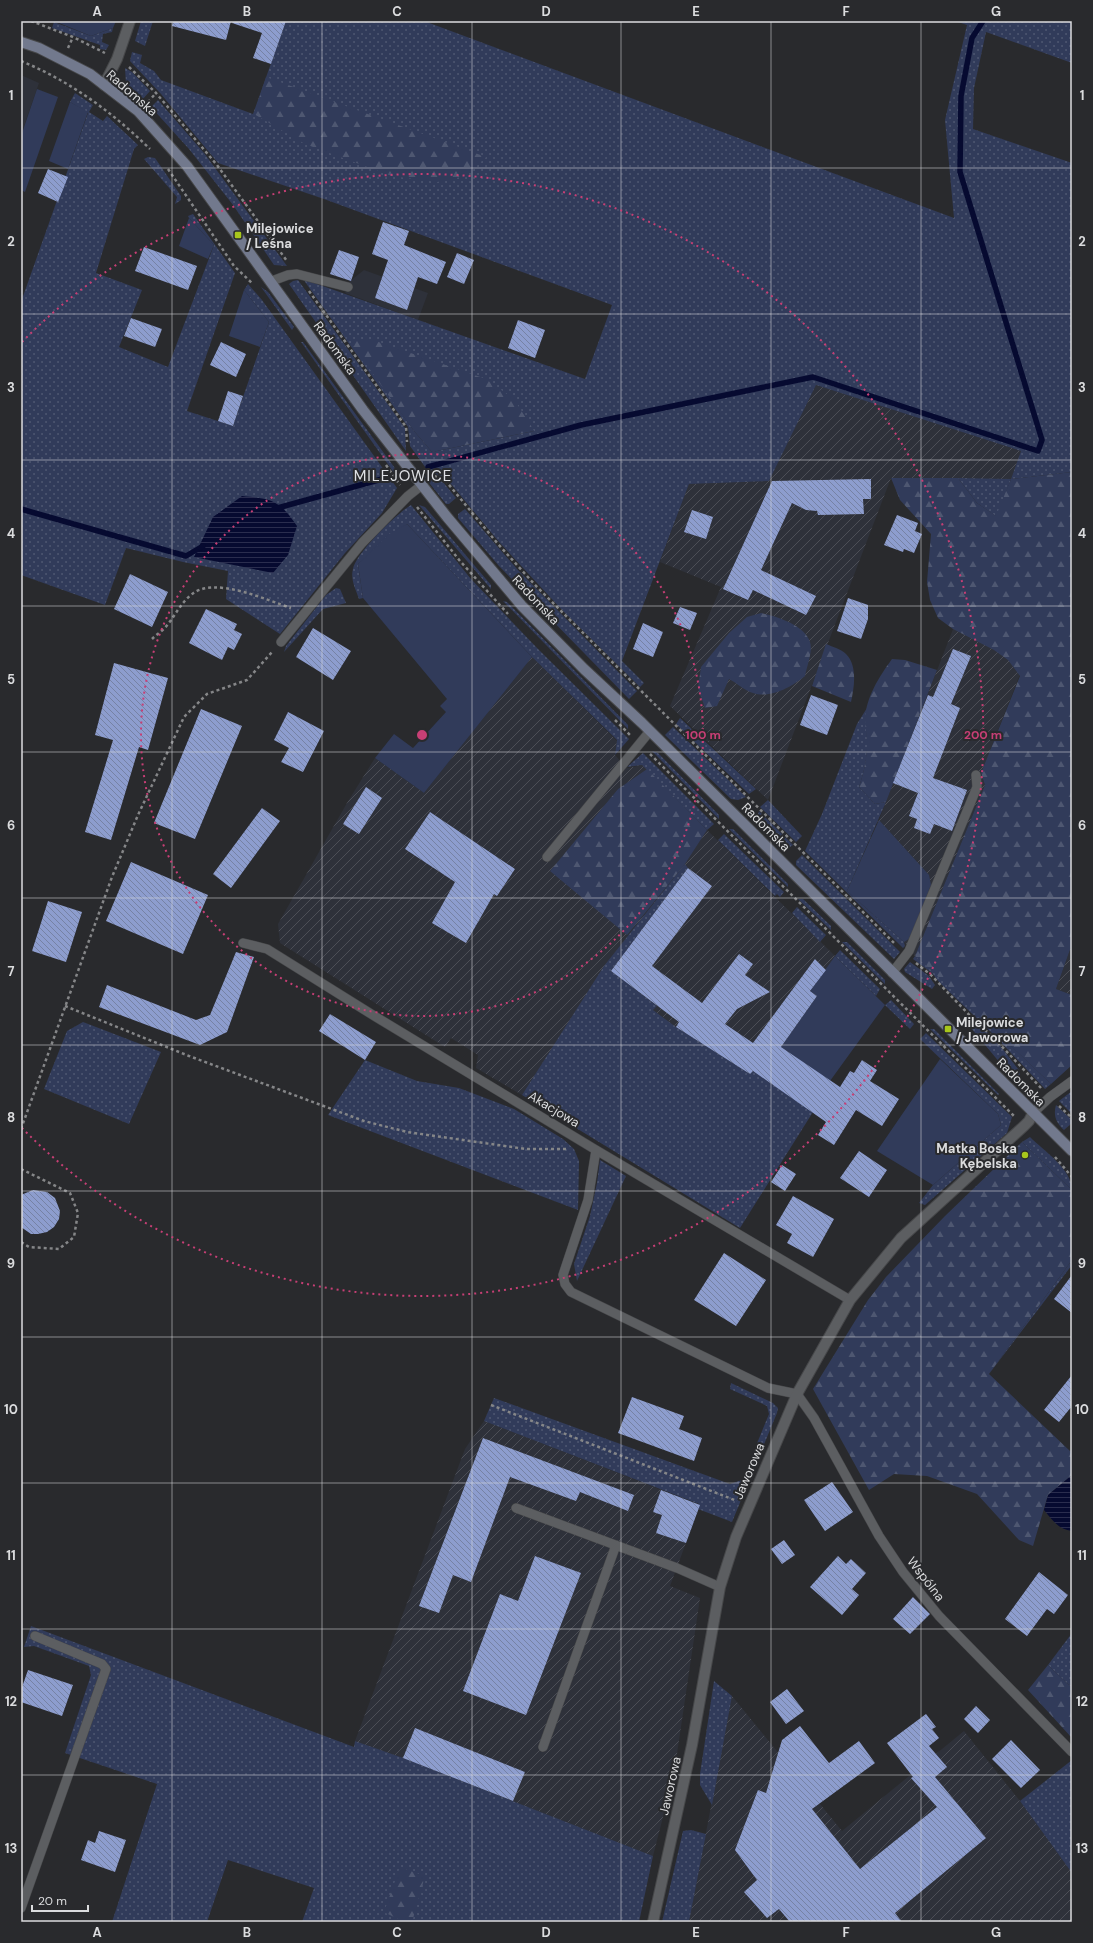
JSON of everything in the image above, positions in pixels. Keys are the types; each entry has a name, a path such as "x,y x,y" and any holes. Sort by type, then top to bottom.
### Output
{"main road":[{"name":"Radomska","path":"21,42 63,60 90,74 138,111 187,166 272,281 364,410 422,486 486,565 522,606 584,669 650,731 1072,1151"}],"street":[{"path":"104,85 117,59 130,21"},
{"name":"Jaworowa","path":"653,1922 692,1745 720,1587 736,1537 797,1394 850,1300 901,1238 1024,1126 1033,1113"}],"lane":[{"path":"272,281 297,274 348,287"},
{"path":"281,642 362,543 408,496 422,486"},
{"path":"547,857 650,731"},
{"path":"892,973 907,956 977,787 976,776"},
{"name":"Akacjowa","path":"244,943 267,949 596,1150 850,1300"},
{"path":"1033,1113 1050,1097 1072,1081"},
{"path":"596,1150 588,1200 564,1275 565,1284 571,1292 768,1388 797,1394"},
{"name":"Wspólna","path":"797,1394 814,1418 880,1536 903,1572 939,1616 1072,1752"},
{"path":"516,1508 676,1568 720,1587"},
{"path":"543,1747 616,1545"},
{"path":"21,1908 106,1669 102,1664 35,1636"}],"path":[{"path":"31,21 73,37 117,59 130,68 156,93 217,165 406,427 408,450"},
{"path":"21,61 37,68 94,101"},
{"path":"147,103 156,93"},
{"path":"125,126 129,121"},
{"path":"432,475 445,480 498,544 542,591 907,956 930,974 1050,1097"},
{"path":"152,638 168,625 180,605 192,593 213,586 242,592 305,612"},
{"path":"21,1129 112,877 138,815 184,717 207,694 247,680 281,642"},
{"path":"66,1006 189,1056 364,1120 400,1130 526,1149 596,1150"},
{"path":"1062,1164 1072,1177"},
{"path":"21,1169 70,1194 78,1212 74,1237 59,1249 28,1246 21,1242"},
{"path":"491,1405 749,1505"}],"shaded area":[{"path":"21,75 39,83 21,135"},
{"path":"364,270 428,293 418,320 345,293 350,281"},
{"path":"816,385 1021,451 1011,479 891,478 768,800 670,706 721,587 660,562 689,484 769,481"},
{"path":"242,496 261,498 274,502 291,517 297,526 288,555 273,573 194,557 213,517"},
{"path":"993,526 1067,555 981,773 985,785 915,956 904,942 847,891 879,820"},
{"path":"532,657 617,741 615,755 623,764 628,768 642,765 647,769 618,789 550,871 685,864 707,830 835,956 750,1074 697,1041 753,964 739,954 702,1003 697,999 676,1027 653,1010 657,1006 604,967 522,1095 476,1068 478,1055 451,1038 445,1047 280,943 278,924 347,803 375,758 424,793"},
{"path":"1072,944 1072,995 1056,989"},
{"path":"484,1421 700,1505 670,1586 700,1598 674,1774 653,1856 355,1741 465,1449"},
{"path":"1072,1475 1072,1531 1059,1526 1044,1510 1048,1495"},
{"path":"732,1696 842,1831 964,1731 1020,1801 1072,1873 1072,1922 689,1922"}],"green space":[{"path":"54,21 116,21 113,28 91,36"},
{"path":"141,21 153,21 145,46 135,41"},
{"path":"286,21 424,21 954,218 945,120 967,25 955,21 1072,21 1072,63 986,32 974,88 973,129 1072,163 1072,472 1011,479 1021,451 816,385 769,481 689,484 622,661 644,683 640,687 563,611 499,542 446,478 428,471 410,446 408,427 303,279 585,379 612,305 324,199 218,163 161,94 130,61 132,52 142,55 140,63 154,71 161,80 253,114","holes":["352,342 534,431 432,452 414,431"]},
{"path":"54,22 91,36 113,28 112,32 103,34 102,42 109,45 106,50 100,49 100,45 52,28"},
{"path":"125,68 132,72 150,91 142,100 126,84"},
{"path":"266,77 486,157 466,176 437,182 392,176 305,144 254,114"},
{"path":"37,89 58,97 25,192 21,190 21,136"},
{"path":"75,93 93,105 89,112 103,121 107,116 138,145 134,149 96,273 142,290 119,347 168,367 214,245 189,218 188,216 193,214 235,273 187,411 233,426 269,322 244,290 248,284 262,300 397,488 382,513 345,553 280,634 226,599 228,571 126,548 105,605 21,575 21,302 88,113 70,102"},
{"path":"158,100 204,153 287,266 274,265 233,205 189,149 151,107"},
{"path":"70,102 88,112 68,169 49,161"},
{"path":"148,157 155,158 181,196 181,200 175,204 177,197 144,159"},
{"path":"189,218 214,245 208,259 179,246"},
{"path":"298,280 405,428 406,451 289,284"},
{"path":"261,287 268,292 294,327 292,330"},
{"path":"244,290 269,322 260,347 229,336"},
{"path":"370,339 486,379 514,399 534,431 432,452 414,431 351,343 356,340"},
{"path":"301,342 303,342 397,471 397,477"},
{"path":"1072,472 1072,944 1056,989 1072,995 1072,1065 1051,1084 915,956 985,785 981,773 1020,676 1008,660 994,650 953,629 938,618 930,600 927,582 931,534 900,500 891,478 958,478 977,503 996,516 1011,479"},
{"path":"423,475 443,482 456,498 449,504 446,504"},
{"path":"958,478 1011,479 997,517 977,503"},
{"path":"411,505 471,579 539,650 629,739 615,755 617,740 532,657 407,524 358,564 363,598 359,599 352,577 356,562 378,534"},
{"path":"419,505 425,507 491,585 491,589"},
{"path":"465,509 517,569 637,691 629,699 499,566 458,518 458,514"},
{"path":"407,524 532,657 424,793 375,758 394,734 413,748 446,712 440,706 447,699 363,598 358,564 389,534"},
{"path":"336,588 340,589 346,603 323,609 284,652 286,646 326,595"},
{"path":"503,601 507,602 628,725 628,729"},
{"path":"761,613 789,622 807,636 810,642 811,650 805,676 788,687 774,693 767,694 750,692 729,679 717,706 705,708 698,688 701,667 729,633 747,617"},
{"path":"826,644 844,652 850,659 854,671 851,702 812,686"},
{"path":"892,659 905,660 937,670 886,802 875,804 859,787 864,770 866,754 867,739 865,720 868,703 874,688"},
{"path":"867,708 867,752 859,787 875,804 886,802 847,891 904,942 905,946 903,948 805,851 822,814 857,724"},
{"path":"680,718 756,789 749,794 676,724"},
{"path":"673,727 746,797 738,800 731,799 665,735"},
{"path":"652,751 658,753 719,815 719,819"},
{"path":"643,753 714,824 707,830 642,765 627,767"},
{"path":"647,769 707,830 685,864 627,935 550,871 618,789"},
{"path":"768,800 802,836 796,842 760,807"},
{"path":"759,811 793,845 784,851 757,825"},
{"path":"879,820 929,875 931,885 912,937 904,942 847,891"},
{"path":"729,829 733,829 788,884 788,887"},
{"path":"724,834 784,892 780,897 777,894 775,896 718,840"},
{"path":"802,855 900,952 894,959 796,865 796,861"},
{"path":"685,864 688,868 611,971 657,1006 653,1010 676,1027 750,1074 753,1071 813,1112 740,1228 522,1095 604,966"},
{"path":"798,899 803,899 831,926 831,930"},
{"path":"797,907 826,935 820,942 792,913"},
{"path":"842,942 847,942 885,980 885,984"},
{"path":"840,950 880,989 876,996 835,956"},
{"path":"835,956 885,1005 830,1081 781,1047 817,996 810,991"},
{"path":"915,956 931,969 1051,1084 1045,1089 994,1035 939,982 932,973 913,959"},
{"path":"910,962 929,976 935,985 932,989 905,972 904,969"},
{"path":"891,1000 914,1024 910,1029 885,1005"},
{"path":"83,1022 161,1052 129,1124 44,1089 67,1031"},
{"path":"975,1025 982,1028 994,1038 1019,1070 1020,1075 1015,1081 971,1028"},
{"path":"930,1029 934,1029 999,1094 998,1095"},
{"path":"926,1033 1012,1117 1007,1133 925,1205 919,1203 933,1185 1001,1125 998,1114 920,1039"},
{"path":"940,1059 998,1114 1001,1125 933,1185 877,1151"},
{"path":"365,1060 417,1081 459,1088 514,1109 563,1139 574,1149 579,1161 578,1210 328,1115"},
{"path":"1072,1091 1072,1114 1059,1101"},
{"path":"1056,1105 1072,1120 1072,1123 1064,1130 1056,1119"},
{"path":"1030,1137 1062,1168 1071,1182 1072,1190 1022,1142"},
{"path":"1022,1142 1072,1190 1072,1260 989,1374 1070,1451 1072,1449 1072,1475 1048,1495 1033,1546 1019,1540 977,1494 927,1476 894,1474 869,1490 813,1389 868,1300 886,1277 945,1216"},
{"path":"600,1160 626,1176 577,1281 574,1264 590,1216"},
{"path":"1072,1260 1072,1265 989,1374"},
{"path":"731,1383 773,1403 778,1408 732,1522 698,1509 699,1504 484,1421 494,1398 730,1484 742,1480 769,1414 767,1406 730,1389"},
{"path":"31,1626 354,1747 355,1741 403,1758 653,1856 639,1922 302,1922 314,1888 228,1860 207,1922 112,1922 157,1784 65,1753 91,1675 89,1666 34,1646 24,1647"},
{"path":"1072,1633 1072,1688 1048,1665"},
{"path":"1048,1665 1072,1688 1072,1738 1028,1690"},
{"path":"714,1681 732,1696 712,1805 700,1785 700,1774"},
{"path":"1072,1760 1072,1873 1020,1801"},
{"path":"691,1830 706,1834 689,1922 662,1922 683,1831"},
{"path":"400,1867 425,1876 412,1922 404,1922 384,1912"}],"building":[{"path":"173,21 231,21 226,40 172,26"},
{"path":"233,21 286,21 271,64 253,58 262,33 232,23"},
{"path":"48,169 68,177 58,202 38,193"},
{"path":"383,222 409,231 404,245 446,262 437,284 418,277 407,310 375,298 388,260 372,254"},
{"path":"144,247 197,266 188,290 135,271"},
{"path":"339,250 359,257 351,281 330,274"},
{"path":"457,253 474,260 464,284 447,277"},
{"path":"131,318 162,329 155,347 124,336"},
{"path":"518,320 545,330 535,358 508,348"},
{"path":"221,342 246,354 236,377 210,365"},
{"path":"228,391 243,396 233,426 218,421"},
{"path":"871,479 871,499 863,499 864,514 818,515 817,511 806,510 792,503 761,570 816,596 806,615 753,590 748,600 723,589 772,481"},
{"path":"692,510 713,517 706,539 684,532"},
{"path":"897,515 918,523 915,531 922,534 914,553 904,549 903,552 884,545"},
{"path":"130,574 168,592 152,627 114,609"},
{"path":"848,598 868,605 868,619 861,639 837,631"},
{"path":"680,607 697,613 690,630 673,623"},
{"path":"206,609 237,624 234,630 242,634 234,650 228,647 222,660 189,643"},
{"path":"643,623 663,632 653,657 633,649"},
{"path":"313,628 351,651 333,680 296,657"},
{"path":"953,649 971,656 951,704 960,708 933,778 967,790 952,831 934,824 930,834 914,828 917,819 909,816 918,793 893,783 928,695 933,697"},
{"path":"114,663 168,678 148,750 139,747 111,840 85,832 113,740 95,735"},
{"path":"811,695 838,705 827,735 800,725"},
{"path":"201,709 242,726 195,839 154,823"},
{"path":"288,712 324,731 303,772 281,762 289,748 274,740"},
{"path":"366,787 382,798 359,834 343,824"},
{"path":"262,808 280,821 231,888 213,874"},
{"path":"430,812 515,869 497,896 494,894 466,943 432,923 455,882 405,849"},
{"path":"131,862 208,895 183,954 106,921"},
{"path":"688,868 712,886 652,966 702,1003 739,954 753,964 745,975 770,992 737,1009 725,1024 753,1043 815,959 826,970 810,991 817,996 781,1047 840,1087 850,1071 854,1073 862,1060 877,1070 870,1081 899,1099 882,1126 856,1110 834,1145 818,1135 826,1122 753,1071 750,1074 676,1027 679,1022 611,971"},
{"path":"48,901 82,912 66,962 32,951"},
{"path":"236,952 254,957 227,1032 200,1045 99,1007 107,985 196,1020 210,1015"},
{"path":"330,1014 376,1042 365,1060 319,1031"},
{"path":"859,1151 887,1170 869,1197 840,1178"},
{"path":"782,1165 796,1174 785,1191 771,1182"},
{"path":"33,1190 47,1192 55,1198 60,1211 59,1219 54,1227 47,1232 38,1234 31,1234 21,1227 21,1195"},
{"path":"793,1196 834,1219 813,1257 787,1243 792,1234 776,1225"},
{"path":"724,1253 766,1280 736,1326 694,1300"},
{"path":"1072,1275 1072,1313 1054,1299"},
{"path":"1072,1375 1072,1406 1059,1422 1044,1410"},
{"path":"632,1397 684,1416 679,1429 702,1438 694,1461 618,1433"},
{"path":"483,1438 634,1495 628,1511 580,1492 576,1501 510,1477 471,1582 453,1575 439,1613 419,1606"},
{"path":"832,1482 853,1512 825,1531 804,1500"},
{"path":"661,1490 700,1505 686,1543 656,1533 662,1515 653,1512"},
{"path":"784,1540 795,1555 782,1564 771,1549"},
{"path":"535,1556 581,1573 526,1715 463,1691 500,1594 518,1601"},
{"path":"838,1556 846,1564 851,1559 866,1573 852,1589 859,1595 842,1615 810,1587"},
{"path":"1039,1572 1068,1595 1054,1614 1047,1609 1027,1636 1005,1619"},
{"path":"913,1597 930,1614 910,1634 893,1619"},
{"path":"28,1670 73,1685 62,1716 21,1702 21,1690"},
{"path":"787,1689 804,1711 786,1724 770,1702"},
{"path":"976,1706 990,1720 978,1733 964,1719"},
{"path":"926,1714 936,1727 932,1729 939,1738 929,1746 947,1767 935,1777 986,1838 895,1913 902,1922 790,1922 779,1909 767,1918 744,1892 757,1880 735,1850 758,1790 766,1793 782,1740 800,1726 829,1763 859,1741 875,1763 812,1809 860,1869 937,1807 911,1778 913,1777 887,1743"},
{"path":"415,1728 525,1772 513,1801 403,1758"},
{"path":"1011,1740 1040,1770 1021,1788 992,1759"},
{"path":"99,1831 126,1840 115,1872 81,1860 88,1840 95,1843"}],"waterway":[{"path":"428,467 581,425 813,377 1038,451 1042,440 960,172 961,96 972,38 983,21"},
{"path":"274,509 382,479"},
{"path":"21,509 186,556 203,546"}],"place":[{"name":"Milejowice / Leśna","path":"238,235"},
{"name":"Milejowice / Jaworowa","path":"948,1029"},
{"name":"Matka Boska Kębelska","path":"1025,1155"}],"district":[{"name":"MILEJOWICE","path":"403,476"}]}
